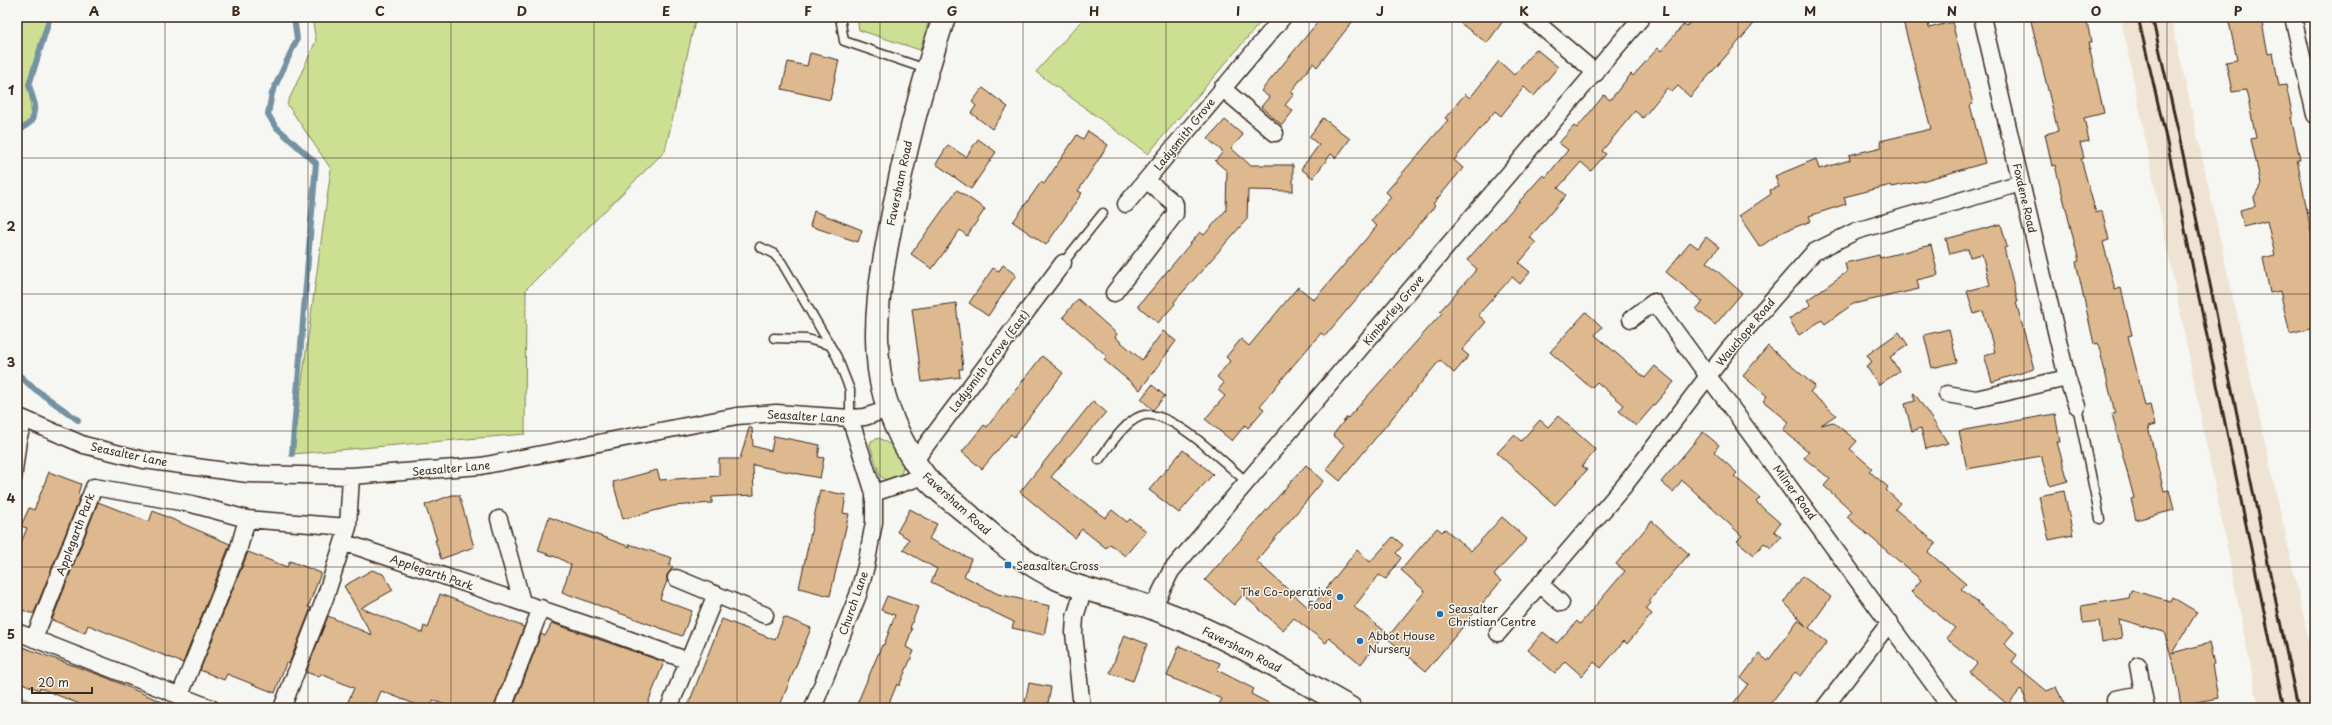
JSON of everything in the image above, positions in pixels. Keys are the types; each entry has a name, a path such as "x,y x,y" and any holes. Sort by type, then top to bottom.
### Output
{"street":[{"name":"Faversham Road","path":"944,17 927,70 903,160 883,271 877,323 879,370 888,409 896,429 920,468 999,541 1030,563 1059,579 1084,588 1153,608 1192,624 1250,651 1350,708"},
{"name":"Ladysmith Grove","path":"1126,204 1283,17"},
{"path":"1530,17 1596,72"},
{"name":"Kimberley Grove","path":"1153,608 1171,571 1642,17"},
{"name":"Foxdene Road","path":"1982,17 2067,378 2077,406"},
{"path":"2293,17 2315,116"},
{"name":"Ladysmith Grove","path":"1222,88 1275,133"},
{"name":"Ladysmith Grove","path":"1114,293 1175,214 1175,204 1146,180"},
{"name":"Wauchope Road","path":"1498,633 1624,486 1710,376 1728,350 1814,252 1856,230 2021,183"},
{"name":"Ladysmith Grove (East)","path":"920,468 1063,263"},
{"name":"Milner Road","path":"1630,319 1654,302 1890,622 1951,708"},
{"path":"1947,394 1976,399 2067,378"},
{"name":"Seasalter Lane","path":"23,419 84,445 144,460 248,474 351,476 481,466 737,416 776,413 850,418 865,417 888,409"},
{"name":"Church Lane","path":"813,708 858,595 874,522 874,493 850,418"},
{"path":"874,493 920,468"},
{"path":"282,708 325,598 345,534 351,476"},
{"name":"Applegarth Park","path":"34,639 94,487 192,504 247,519 345,534 522,602 689,661"},
{"path":"180,695 238,551 247,519"},
{"path":"500,519 522,602"},
{"path":"676,578 765,615"},
{"path":"1540,584 1560,603"},
{"path":"1082,708 1074,633 1075,617 1084,588"},
{"path":"670,708 716,594"},
{"path":"503,708 541,608"},
{"path":"1824,708 1890,622"},
{"path":"17,632 211,708"},
{"path":"2115,699 2145,701 2138,665"}],"lane":[{"path":"840,17 844,41 927,70"},
{"path":"1063,263 1103,213"},
{"path":"760,247 773,253 782,263 829,345 850,390 850,418"},
{"path":"774,338 807,339 829,345"},
{"name":"Foxdene Road","path":"2077,406 2100,519"},
{"path":"1099,460 1128,424 1142,416 1156,415 1179,426 1247,482"},
{"path":"17,478 23,419"}],"shaded area":[{"path":"2121,17 2171,17 2315,668 2315,708 2259,708"}],"green space":[{"path":"17,17 50,17 29,85 32,121 17,135"},
{"path":"312,17 696,17 665,151 526,289 525,434 292,454 331,169 287,104 316,41"},
{"path":"857,17 930,17 920,50 859,30"},
{"path":"1085,17 1265,17 1148,154 1036,72"},
{"path":"879,438 891,445 903,459 901,474 889,482 880,476 870,445 871,441"},
{"path":"17,696 48,708 17,708"}],"building":[{"path":"1322,17 1356,17 1317,67 1313,63 1291,92 1294,94 1285,105 1293,111 1282,125 1261,107 1269,97 1261,91"},
{"path":"1452,17 1506,17 1487,43"},
{"path":"1694,17 1760,17 1690,97 1678,86 1672,92 1667,88 1643,118 1635,111 1602,151 1606,154 1591,171 1581,162 1558,188 1566,195 1530,237 1536,243 1519,263 1530,272 1520,284 1512,277 1478,315 1486,322 1462,350 1469,356 1454,373 1440,360 1340,481 1326,469 1345,445 1333,435 1347,417 1348,418 1442,313 1440,311 1477,269 1467,260 1543,175 1546,177 1568,150 1559,143 1574,126 1577,128 1604,95 1610,100 1631,74 1633,76 1658,48 1661,51 1684,24 1687,26"},
{"path":"1902,17 1927,17 1929,28 1952,22 1973,104 1970,105 1985,163 1922,181 1892,187 1891,185 1844,197 1846,204 1809,216 1811,221 1780,233 1760,247 1739,216 1771,194 1770,190 1779,187 1775,176 1816,159 1819,169 1850,160 1849,155 1882,147 1880,141 1931,129"},
{"path":"2030,17 2086,17 2091,42 2088,42 2104,113 2084,118 2089,141 2080,143 2084,158 2081,159 2096,213 2102,211 2109,240 2103,242 2115,290 2121,288 2132,335 2128,336 2145,406 2150,405 2155,425 2148,427 2164,491 2169,490 2174,510 2136,520 2131,499 2134,498 2112,414 2115,413 2098,343 2094,344 2076,262 2079,261 2055,165 2052,166 2045,134 2058,131"},
{"path":"2228,17 2261,17 2268,54 2273,53 2279,86 2286,85 2293,117 2291,117 2300,159 2297,159 2315,252 2315,328 2290,334 2280,291 2270,293 2263,258 2275,255 2267,221 2244,227 2240,210 2256,206 2254,197 2261,184 2251,139 2256,138 2246,90 2232,92 2226,62 2237,60"},
{"path":"1536,49 1558,67 1534,96 1524,87 1501,116 1495,111 1454,160 1463,168 1433,204 1435,206 1325,336 1321,333 1291,368 1260,406 1264,409 1248,428 1245,425 1232,441 1205,419 1225,396 1218,390 1224,383 1217,377 1230,361 1226,357 1241,339 1249,346 1298,287 1314,300 1377,226 1371,221 1391,197 1386,192 1448,120 1445,118 1465,94 1470,98 1499,61 1514,75"},
{"path":"810,53 839,60 830,100 782,89 788,62 807,66"},
{"path":"983,88 1008,107 992,129 971,113 976,106 972,102"},
{"path":"1323,118 1350,139 1336,158 1331,154 1313,178 1301,169 1319,145 1309,137"},
{"path":"1225,120 1243,135 1231,148 1250,165 1293,165 1293,191 1248,190 1247,219 1174,302 1175,304 1158,323 1138,306 1200,232 1204,235 1226,210 1227,171 1215,161 1223,152 1208,139"},
{"path":"1088,131 1108,145 1078,191 1082,193 1046,245 1013,222 1041,182 1044,184 1077,135 1083,139"},
{"path":"978,139 996,152 971,189 936,164 948,145 966,157"},
{"path":"957,190 985,209 967,236 960,230 932,269 911,254"},
{"path":"814,211 862,230 858,242 810,226"},
{"path":"2001,224 2007,247 2004,248 2018,302 2016,302 2034,369 1992,382 1984,355 1995,352 1983,311 1974,314 1967,291 1990,285 1982,254 1970,257 1968,249 1950,254 1946,239"},
{"path":"1706,237 1719,247 1707,262 1742,293 1715,325 1696,309 1703,302 1666,272 1690,242 1698,248"},
{"path":"1931,245 1938,275 1917,280 1919,289 1853,304 1825,324 1822,320 1799,335 1789,319 1811,305 1807,300 1847,272 1845,263 1879,255 1880,258"},
{"path":"1003,265 1016,275 988,316 969,303 993,268 999,271"},
{"path":"1078,299 1117,334 1115,337 1142,360 1163,331 1176,341 1140,390 1104,360 1107,356 1063,317"},
{"path":"956,303 963,369 959,369 960,377 922,382 912,309"},
{"path":"1586,312 1602,327 1595,335 1645,378 1655,366 1674,382 1636,426 1619,411 1624,405 1597,382 1591,388 1550,352"},
{"path":"1949,329 1957,362 1932,368 1924,335"},
{"path":"1899,332 1908,345 1890,357 1899,371 1879,385 1866,366 1872,362 1867,355"},
{"path":"1768,346 1815,386 1810,392 1836,415 1821,425 1833,422 1857,441 1850,449 1872,468 1869,471 1888,487 1886,490 1900,503 1895,509 1936,543 1928,552 1966,584 1961,589 2014,632 2004,644 2017,655 2012,662 2047,691 2056,687 2066,708 2030,708 2021,689 2008,705 1970,672 1977,663 1946,638 1955,628 1911,592 1921,580 1847,517 1852,511 1824,486 1830,479 1804,458 1809,452 1783,430 1789,422 1763,401 1767,396 1743,376"},
{"path":"1042,356 1063,373 1014,437 1011,434 982,469 962,452 984,425 987,427"},
{"path":"1152,385 1165,396 1153,410 1141,399"},
{"path":"1914,393 1948,443 1926,449 1921,428 1912,431 1905,404 1915,401"},
{"path":"1093,401 1106,412 1051,477 1105,518 1112,510 1127,522 1130,519 1146,531 1125,556 1110,544 1106,548 1082,529 1075,538 1020,492"},
{"path":"2055,414 2060,442 2057,442 2068,481 2050,486 2041,456 1967,469 1959,431"},
{"path":"1558,416 1596,450 1582,466 1587,470 1555,505 1497,453 1514,435 1521,441 1540,420 1548,427"},
{"path":"749,428 752,428 753,446 771,451 774,436 820,445 818,457 824,458 820,478 753,465 754,495 712,497 712,503 673,506 623,519 613,482 657,470 660,480 719,476 719,459 740,459"},
{"path":"1703,432 1719,445 1714,452 1737,473 1734,476 1760,498 1756,502 1780,523 1774,531 1781,537 1771,548 1764,543 1754,555 1737,541 1742,536 1682,480 1673,492 1661,482"},
{"path":"1183,450 1213,474 1179,513 1149,490"},
{"path":"1306,465 1323,481 1256,561 1310,609 1357,550 1370,562 1393,537 1403,545 1396,553 1401,558 1386,579 1379,575 1354,607 1386,632 1361,664 1329,638 1326,643 1294,618 1283,630 1243,595 1234,605 1205,580"},
{"path":"49,472 81,484 78,494 81,495 34,613 30,613 17,608 17,553 27,528 21,526 29,508 34,510"},
{"path":"820,490 846,495 843,513 849,514 830,596 799,588"},
{"path":"2064,491 2073,535 2049,540 2039,496"},
{"path":"452,495 459,495 474,547 441,559 435,540 437,540 425,505"},
{"path":"98,502 149,522 153,511 230,544 183,663 88,625 85,633 52,620"},
{"path":"910,509 937,524 929,539 971,559 964,576 998,594 1050,606 1044,635 1012,628 1014,622 931,582 937,569 903,550 909,539 897,532"},
{"path":"549,517 630,547 629,544 672,558 669,566 673,567 667,575 667,581 660,599 692,611 682,636 562,592 571,565 559,558 538,551"},
{"name":"Seasalter Christian Centre","path":"1502,517 1527,539 1494,575 1501,581 1426,671 1387,638 1425,591 1401,570 1437,528 1442,532 1445,529 1471,551"},
{"path":"1652,521 1689,554 1649,601 1651,603 1646,609 1652,614 1627,644 1624,641 1601,668 1594,662 1582,676 1565,661 1555,673 1528,650 1543,632 1557,643 1577,621 1580,624 1625,571 1616,564"},
{"path":"248,552 287,567 290,561 321,573 308,607 311,608 289,664 286,663 275,693 227,674 224,680 200,670"},
{"path":"372,570 383,574 393,590 361,608 422,633 424,626 428,628 440,594 524,627 494,708 452,708 433,700 430,708 425,708 381,691 374,708 357,708 347,704 354,688 321,674 319,677 306,672 328,616 372,635 344,586"},
{"path":"1802,576 1831,597 1809,628 1827,642 1801,676 1795,672 1767,708 1730,708 1748,684 1741,678 1759,654 1768,661 1798,620 1806,626 1784,602"},
{"path":"2131,590 2170,601 2172,597 2197,612 2172,653 2209,643 2214,664 2212,665 2218,698 2181,705 2174,666 2164,632 2119,619 2122,638 2102,642 2099,621 2083,623 2081,606 2129,598"},
{"path":"887,596 918,607 910,628 912,629 906,647 914,651 899,686 897,684 887,708 866,708 857,704 882,645 884,645 895,615 881,610"},
{"path":"784,617 811,628 779,708 687,708 722,619 775,640"},
{"path":"552,623 664,662 646,708 513,708 541,634 545,636"},
{"path":"1124,635 1147,644 1133,681 1110,673"},
{"path":"17,645 105,677 176,708 89,708 40,688 39,690 17,681"},
{"path":"1179,646 1220,663 1217,670 1254,689 1251,694 1278,708 1217,708 1222,699 1167,676"},
{"path":"1029,683 1051,687 1047,708 1024,708"}],"waterway":[{"path":"17,133 32,121 35,105 29,85 50,17"},
{"path":"292,454 316,163 275,126 268,114 272,93 297,39 294,17"},
{"path":"17,373 32,387 78,420"}],"railway":[{"path":"2138,17 2166,138 2284,708"},
{"path":"2152,17 2179,135 2298,708"}],"place":[{"name":"Seasalter Cross","path":"1008,565"},
{"name":"The Co-operative Food","path":"1340,597"},
{"name":"Seasalter Christian Centre","path":"1440,614"},
{"name":"Abbot House Nursery","path":"1360,641"}]}
